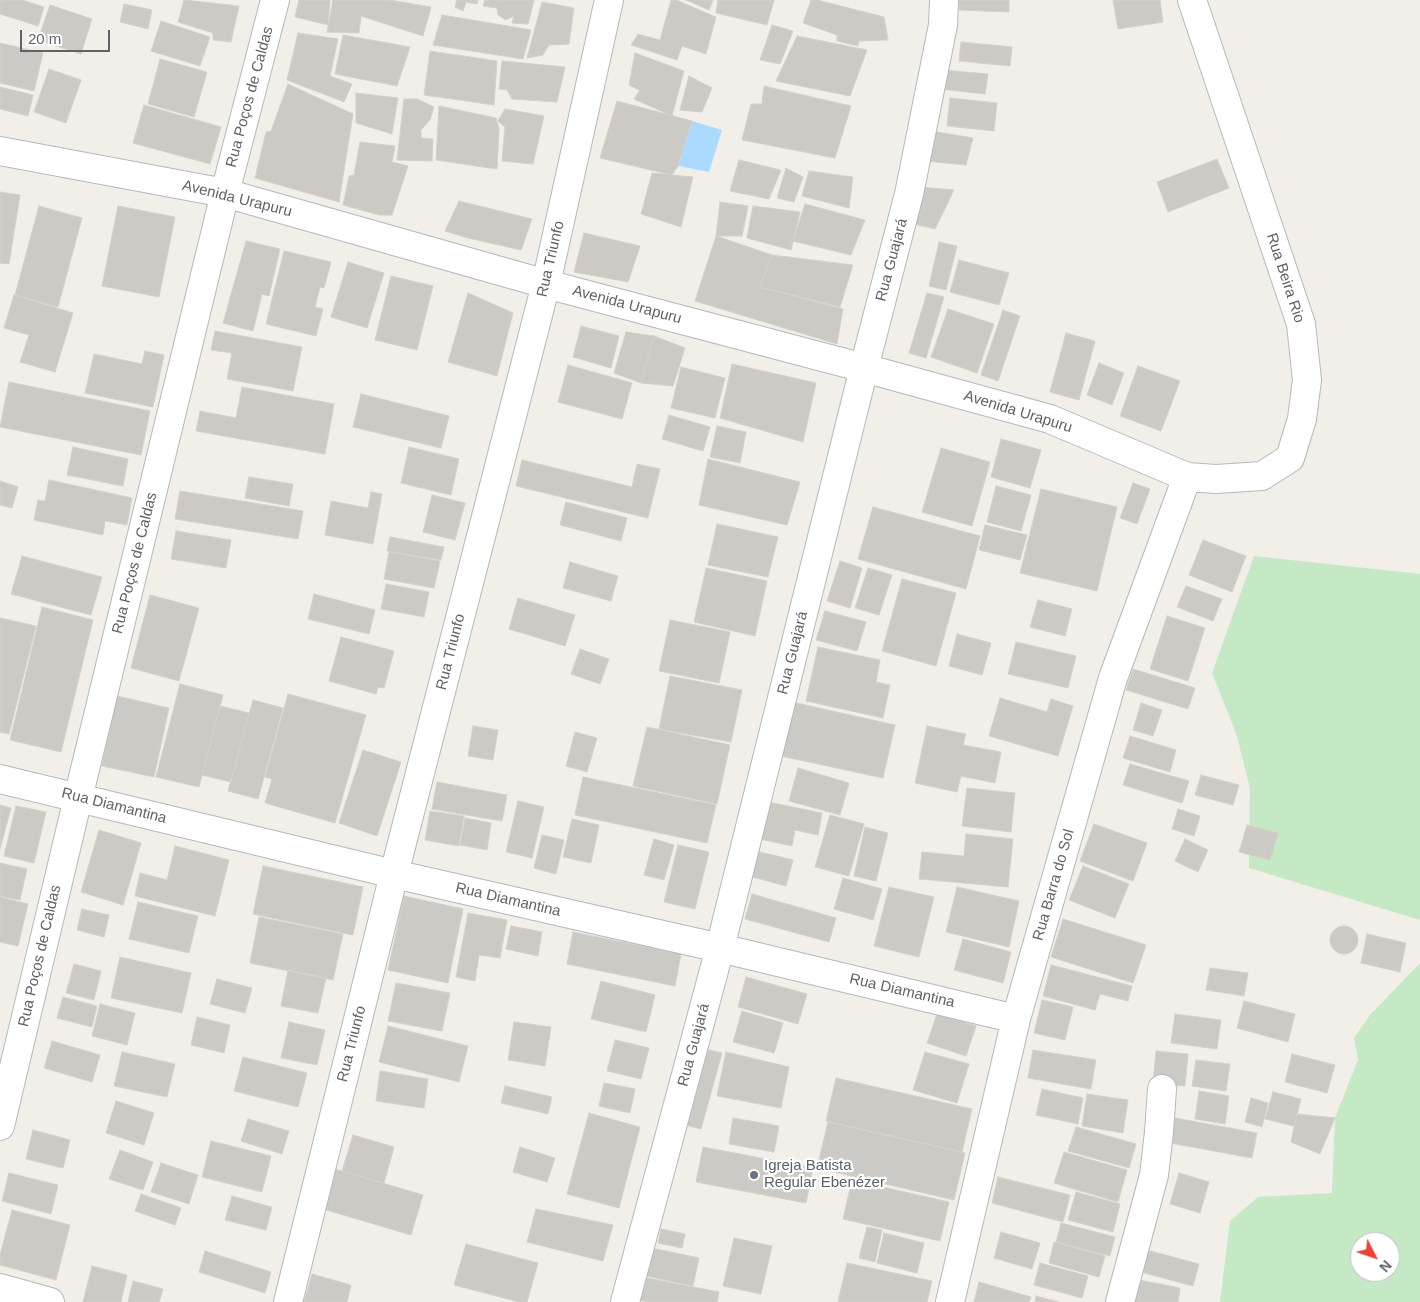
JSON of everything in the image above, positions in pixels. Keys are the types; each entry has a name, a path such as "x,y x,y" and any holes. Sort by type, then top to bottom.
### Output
{"street":[{"name":"Rua Poços de Caldas","path":"0,1126 225,193 275,0"},
{"name":"Rua Triunfo","path":"288,1302 394,874 546,284 609,0"},
{"name":"Rua Guajará","path":"625,1302 720,948 909,194 943,25 944,0"},
{"name":"Rua Beira Rio","path":"1187,477 1216,479 1262,476 1290,458 1302,418 1307,380 1301,324 1192,0"},
{"name":"Avenida Urapuru","path":"0,151 225,193 546,284 1050,419 1187,477"},
{"name":"Rua Barra do Sol","path":"950,1302 1016,1019 1113,678 1187,477"},
{"name":"Rua Diamantina","path":"0,779 394,874 720,948 1016,1019"},
{"path":"1120,1302 1154,1175 1162,1089"},
{"path":"0,1288 50,1302"}],"green space":[{"path":"1254,556 1420,574 1420,920 1249,868 1250,788 1236,733 1212,673"},
{"path":"1420,963 1420,1302 1220,1302 1230,1221 1258,1197 1332,1193 1335,1118 1358,1060 1354,1038 1370,1015"}],"water":[{"path":"692,121 722,130 709,172 678,166"}],"building":[{"path":"0,0 22,0 44,7 38,26 0,14"},
{"path":"184,0 239,6 231,42 213,40 213,33 178,22"},
{"path":"299,0 330,0 328,25 295,17"},
{"path":"333,0 390,0 431,7 423,36 361,16 359,33 327,32"},
{"path":"457,0 478,0 477,4 466,2 463,11 455,7"},
{"path":"485,0 534,0 528,24 512,23 514,16 506,20 498,15 497,8 483,6"},
{"path":"671,0 676,0 716,17 706,54 682,46 677,60 631,45 638,34 660,40"},
{"path":"686,0 713,0 709,10"},
{"path":"718,0 774,0 767,25 716,13"},
{"path":"811,0 884,17 888,40 859,41 858,46 837,41 837,35 803,23"},
{"path":"959,0 1009,0 1009,12 959,10"},
{"path":"1113,0 1160,0 1163,22 1118,29"},
{"path":"542,2 574,8 569,44 549,45 543,55 527,58"},
{"path":"124,4 152,10 148,29 120,22"},
{"path":"50,5 92,19 81,54 38,40"},
{"path":"442,15 531,30 523,59 433,45"},
{"path":"161,21 210,37 200,66 151,51"},
{"path":"772,25 793,31 780,64 760,60"},
{"path":"298,33 338,39 330,76 352,84 344,102 287,80"},
{"path":"343,35 410,47 397,86 335,74"},
{"path":"797,36 867,50 850,96 776,81"},
{"path":"961,42 1012,47 1010,66 959,61"},
{"path":"0,43 43,53 34,91 0,83"},
{"path":"430,51 497,61 494,105 424,95"},
{"path":"635,53 684,71 672,116 634,99 640,90 629,85"},
{"path":"160,59 207,72 194,117 148,104"},
{"path":"502,61 565,67 557,102 512,99 507,90 499,89"},
{"path":"49,69 81,80 66,123 34,112"},
{"path":"943,70 988,74 985,94 940,89"},
{"path":"689,76 712,88 702,112 680,110"},
{"path":"288,84 353,114 339,202 255,178 266,132 271,131"},
{"path":"764,86 851,106 835,158 742,140 751,104 762,104"},
{"path":"0,87 33,95 28,116 0,109"},
{"path":"356,93 398,98 392,134 356,123"},
{"path":"950,98 997,103 994,131 947,126"},
{"path":"404,99 417,99 434,107 430,120 421,130 421,138 433,139 432,161 397,160"},
{"path":"617,101 692,121 678,166 672,175 600,158"},
{"path":"144,105 221,127 210,164 133,143"},
{"path":"439,106 496,118 499,129 497,169 436,160"},
{"path":"505,109 544,116 533,164 502,161 505,127 498,121"},
{"path":"931,131 973,138 966,165 925,161"},
{"path":"360,142 395,146 392,162 408,166 392,215 379,215 343,205 349,176 354,175"},
{"path":"1217,159 1229,188 1168,212 1157,182"},
{"path":"739,160 781,170 769,199 730,191"},
{"path":"786,168 803,177 794,202 777,198"},
{"path":"809,171 853,177 849,208 802,196"},
{"path":"652,173 693,177 681,227 641,214"},
{"path":"920,187 954,190 935,229 906,222"},
{"path":"0,192 20,195 9,264 0,263"},
{"path":"459,201 532,219 521,250 445,231"},
{"path":"720,202 748,206 742,236 716,236"},
{"path":"805,204 865,220 851,255 793,241"},
{"path":"39,206 82,218 58,307 15,295"},
{"path":"118,206 175,217 159,297 102,286"},
{"path":"753,206 800,212 791,250 747,238"},
{"path":"584,233 640,246 628,282 574,272"},
{"path":"716,236 772,255 760,287 843,309 837,344 695,301"},
{"path":"246,241 280,249 269,296 262,294 253,331 223,323"},
{"path":"939,242 957,246 946,290 929,286"},
{"path":"284,251 331,262 324,288 320,287 315,307 323,309 316,336 266,324"},
{"path":"772,255 853,265 840,307 760,287"},
{"path":"959,260 1009,273 999,305 950,292"},
{"path":"348,262 384,273 367,328 331,317"},
{"path":"391,276 433,286 417,350 375,340"},
{"path":"468,293 513,313 497,376 448,362"},
{"path":"927,293 944,297 926,358 909,353"},
{"path":"14,295 73,313 55,372 20,362 29,335 4,328"},
{"path":"948,309 994,324 977,373 931,357"},
{"path":"1003,310 1020,316 998,381 981,375"},
{"path":"581,326 619,336 611,368 573,357"},
{"path":"215,331 302,347 293,391 227,379 232,353 211,350"},
{"path":"626,332 654,336 641,383 614,373"},
{"path":"1066,333 1095,341 1079,400 1050,392"},
{"path":"654,336 685,348 673,386 641,383"},
{"path":"145,351 164,355 153,407 85,393 94,354 142,364"},
{"path":"1099,363 1124,373 1112,405 1087,395"},
{"path":"732,364 816,383 803,442 720,418"},
{"path":"568,365 632,383 622,419 558,402"},
{"path":"1138,366 1180,381 1161,431 1120,416"},
{"path":"681,367 725,378 715,418 671,408"},
{"path":"9,382 150,411 141,455 0,427"},
{"path":"242,387 334,404 325,454 196,431 200,411 236,418"},
{"path":"361,394 449,416 441,448 353,427"},
{"path":"669,415 710,427 703,451 662,439"},
{"path":"717,426 746,432 740,463 710,457"},
{"path":"1001,439 1041,450 1030,488 991,477"},
{"path":"73,447 128,459 123,486 67,475"},
{"path":"409,447 459,459 451,495 401,483"},
{"path":"941,448 990,462 972,526 922,512"},
{"path":"708,459 800,482 787,525 699,505"},
{"path":"522,460 632,487 637,464 660,469 648,518 516,486"},
{"path":"249,477 293,484 289,506 245,498"},
{"path":"49,480 132,498 127,525 105,521 103,535 34,520 38,500 45,501"},
{"path":"0,481 18,487 12,508 0,505"},
{"path":"1133,483 1150,489 1137,524 1120,518"},
{"path":"996,486 1031,495 1021,531 987,522"},
{"path":"1041,489 1117,507 1097,591 1020,573"},
{"path":"180,491 303,511 298,539 175,519"},
{"path":"371,492 382,494 373,544 325,535 331,501 368,508"},
{"path":"432,495 465,503 455,540 423,532"},
{"path":"566,502 627,518 621,541 560,525"},
{"path":"873,507 980,536 966,589 858,559"},
{"path":"717,524 778,537 768,577 708,565"},
{"path":"985,525 1027,535 1020,560 979,550"},
{"path":"176,531 231,540 226,568 171,559"},
{"path":"390,537 444,547 441,560 387,551"},
{"path":"1203,540 1246,556 1232,592 1189,575"},
{"path":"389,552 440,561 434,588 384,579"},
{"path":"22,556 102,577 91,615 11,594"},
{"path":"840,561 862,568 850,608 827,601"},
{"path":"570,562 618,576 611,601 563,588"},
{"path":"706,568 767,581 755,636 694,622"},
{"path":"868,568 892,575 879,615 855,608"},
{"path":"902,579 956,593 936,666 882,651"},
{"path":"386,584 429,592 424,617 381,609"},
{"path":"1186,586 1222,599 1213,621 1177,607"},
{"path":"314,594 375,610 369,634 308,619"},
{"path":"150,595 199,608 179,681 131,668"},
{"path":"518,598 575,615 565,646 509,629"},
{"path":"1038,600 1072,609 1065,636 1030,627"},
{"path":"42,607 93,620 61,752 10,740"},
{"path":"825,611 866,622 857,651 816,640"},
{"path":"1167,616 1205,628 1188,681 1150,669"},
{"path":"0,618 36,626 9,734 0,732"},
{"path":"670,620 730,632 719,683 659,671"},
{"path":"957,634 991,643 982,675 949,666"},
{"path":"341,637 394,651 384,688 378,687 376,694 329,681"},
{"path":"1016,642 1076,656 1068,688 1008,674"},
{"path":"818,647 880,660 876,682 890,685 883,718 806,701"},
{"path":"580,649 609,659 600,684 571,674"},
{"path":"1133,669 1195,688 1188,709 1126,690"},
{"path":"670,676 742,690 731,742 659,729"},
{"path":"180,684 223,695 199,787 156,777"},
{"path":"288,694 366,715 335,823 265,803 272,779 265,777"},
{"path":"117,696 169,708 154,777 102,766"},
{"path":"1000,698 1047,712 1051,699 1073,706 1058,756 989,736"},
{"path":"253,700 283,708 258,799 228,791"},
{"path":"792,702 895,725 883,778 781,756"},
{"path":"1141,703 1162,710 1153,736 1133,730"},
{"path":"220,706 249,713 231,782 202,775"},
{"path":"473,726 498,730 493,760 468,756"},
{"path":"927,726 966,734 963,745 1001,752 995,783 961,776 957,792 915,783"},
{"path":"647,727 730,745 717,804 633,786"},
{"path":"575,732 597,738 587,772 566,766"},
{"path":"1130,736 1176,750 1170,772 1123,758"},
{"path":"363,750 401,762 377,836 339,823"},
{"path":"1130,764 1189,781 1182,803 1123,785"},
{"path":"798,768 849,783 840,815 789,801"},
{"path":"1201,775 1239,785 1233,805 1195,795"},
{"path":"583,777 716,805 707,843 575,815"},
{"path":"437,782 507,795 502,821 432,809"},
{"path":"967,788 1015,793 1011,832 962,826"},
{"path":"518,801 544,807 532,858 506,852"},
{"path":"768,802 822,813 818,835 795,830 792,846 760,839"},
{"path":"0,805 11,808 0,849"},
{"path":"16,806 46,812 34,863 4,856"},
{"path":"1178,809 1200,816 1194,836 1172,829"},
{"path":"430,811 464,816 459,846 425,840"},
{"path":"830,815 864,824 849,876 815,867"},
{"path":"465,818 491,823 487,850 460,845"},
{"path":"572,819 599,825 591,863 563,857"},
{"path":"1094,824 1147,843 1133,881 1080,861"},
{"path":"1247,825 1278,833 1270,860 1239,852"},
{"path":"865,827 888,833 876,881 854,876"},
{"path":"99,830 141,843 123,905 81,892"},
{"path":"966,834 1013,839 1008,887 919,879 922,852 964,856"},
{"path":"542,835 564,840 556,874 534,868"},
{"path":"654,839 674,845 664,880 644,875"},
{"path":"1185,839 1208,850 1198,872 1175,861"},
{"path":"678,845 709,852 695,909 664,902"},
{"path":"175,846 229,860 215,916 135,896 140,873 167,880"},
{"path":"756,851 793,860 786,886 749,876"},
{"path":"0,863 27,869 20,900 0,896"},
{"path":"263,866 363,887 353,935 253,914"},
{"path":"1083,866 1129,884 1115,918 1069,900"},
{"path":"843,878 882,889 873,920 834,909"},
{"path":"889,887 934,897 919,957 874,946"},
{"path":"957,887 1019,901 1009,947 946,932"},
{"path":"752,894 836,918 829,942 745,919"},
{"path":"404,896 463,909 448,983 388,970"},
{"path":"0,897 28,904 18,946 0,942"},
{"path":"138,902 198,916 189,953 129,939"},
{"path":"82,909 109,915 104,937 77,930"},
{"path":"468,913 507,920 500,958 479,955 475,981 456,977"},
{"path":"259,917 343,934 333,980 250,963"},
{"path":"1063,919 1146,945 1133,983 1051,957"},
{"path":"511,926 542,932 538,956 506,949"},
{"path":"1344,926 1354,930 1358,940 1354,950 1344,954 1334,950 1330,940 1334,930"},
{"path":"573,932 681,954 675,986 567,964"},
{"path":"1367,934 1406,943 1400,972 1361,963"},
{"path":"963,939 1011,952 1003,983 954,970"},
{"path":"120,957 191,973 182,1013 111,998"},
{"path":"74,964 101,971 94,1000 66,993"},
{"path":"1051,965 1132,986 1128,1001 1100,994 1095,1010 1043,996"},
{"path":"1210,968 1248,973 1244,996 1206,990"},
{"path":"288,970 326,978 318,1013 281,1006"},
{"path":"746,977 807,994 798,1024 738,1007"},
{"path":"217,979 252,988 245,1013 210,1004"},
{"path":"601,981 655,995 646,1032 591,1019"},
{"path":"396,983 450,993 442,1031 388,1021"},
{"path":"63,997 97,1006 92,1027 57,1018"},
{"path":"1042,1000 1073,1007 1065,1040 1034,1033"},
{"path":"1244,1001 1295,1014 1288,1042 1237,1028"},
{"path":"100,1004 135,1013 127,1045 92,1036"},
{"path":"742,1011 783,1023 774,1053 733,1042"},
{"path":"937,1014 976,1026 966,1056 927,1043"},
{"path":"1175,1014 1221,1020 1217,1049 1171,1043"},
{"path":"197,1017 230,1025 224,1053 191,1045"},
{"path":"289,1022 325,1030 317,1065 281,1058"},
{"path":"514,1022 551,1027 545,1066 508,1060"},
{"path":"388,1026 468,1046 459,1082 379,1062"},
{"path":"615,1040 649,1048 641,1079 607,1071"},
{"path":"52,1041 100,1055 92,1082 44,1068"},
{"path":"701,1048 722,1053 701,1129 681,1124"},
{"path":"1033,1050 1096,1060 1091,1089 1028,1078"},
{"path":"1156,1051 1188,1054 1185,1086 1153,1083"},
{"path":"122,1052 175,1064 167,1097 114,1086"},
{"path":"726,1052 789,1067 781,1108 717,1096"},
{"path":"925,1052 969,1064 957,1103 913,1090"},
{"path":"1292,1054 1335,1065 1327,1093 1285,1082"},
{"path":"243,1057 307,1073 298,1107 234,1091"},
{"path":"1196,1060 1230,1064 1226,1091 1192,1086"},
{"path":"380,1071 428,1079 424,1108 376,1101"},
{"path":"836,1078 972,1109 962,1152 826,1121"},
{"path":"604,1083 635,1089 630,1113 599,1106"},
{"path":"505,1086 552,1097 548,1114 501,1103"},
{"path":"1042,1089 1083,1098 1078,1124 1036,1115"},
{"path":"1199,1091 1229,1096 1225,1124 1195,1119"},
{"path":"1273,1092 1301,1099 1294,1126 1265,1119"},
{"path":"1087,1094 1128,1100 1123,1133 1082,1126"},
{"path":"1251,1098 1268,1103 1262,1127 1245,1122"},
{"path":"116,1101 154,1113 144,1145 106,1133"},
{"path":"589,1113 640,1127 619,1208 567,1194"},
{"path":"1297,1114 1335,1118 1320,1154 1291,1142"},
{"path":"733,1118 779,1126 774,1152 729,1144"},
{"path":"1175,1118 1257,1133 1252,1158 1170,1143"},
{"path":"248,1119 289,1131 282,1154 241,1141"},
{"path":"828,1122 965,1153 954,1200 817,1168"},
{"path":"1076,1127 1136,1144 1129,1168 1068,1151"},
{"path":"33,1130 70,1140 63,1168 26,1159"},
{"path":"353,1135 394,1147 384,1183 342,1171"},
{"path":"211,1141 271,1156 262,1192 202,1177"},
{"path":"520,1147 555,1158 547,1182 513,1172"},
{"name":"Igreja Batista Regular Ebenézer","path":"703,1147 813,1168 806,1203 696,1182"},
{"path":"120,1150 153,1162 143,1190 109,1179"},
{"path":"1064,1152 1127,1170 1118,1202 1054,1183"},
{"path":"161,1163 198,1175 189,1204 151,1192"},
{"path":"335,1169 423,1195 411,1235 323,1209"},
{"path":"9,1173 58,1185 51,1214 2,1201"},
{"path":"1179,1173 1209,1182 1200,1213 1170,1204"},
{"path":"998,1177 1070,1195 1063,1222 992,1203"},
{"path":"852,1180 949,1202 940,1241 843,1219"},
{"path":"1076,1192 1120,1204 1113,1232 1068,1220"},
{"path":"141,1194 181,1208 175,1225 135,1211"},
{"path":"232,1196 272,1207 266,1230 225,1220"},
{"path":"536,1209 613,1225 603,1261 527,1242"},
{"path":"12,1210 70,1225 56,1280 0,1265 0,1255"},
{"path":"1061,1223 1115,1237 1110,1256 1056,1242"},
{"path":"867,1227 882,1230 875,1262 859,1258"},
{"path":"661,1229 685,1234 682,1248 658,1243"},
{"path":"1001,1232 1040,1243 1032,1269 994,1258"},
{"path":"884,1233 924,1243 917,1273 877,1263"},
{"path":"734,1238 772,1246 761,1294 723,1286"},
{"path":"1054,1242 1105,1256 1099,1277 1049,1263"},
{"path":"466,1244 538,1263 527,1302 519,1302 454,1285"},
{"path":"647,1247 699,1258 693,1286 641,1275"},
{"path":"1143,1249 1199,1264 1193,1286 1137,1271"},
{"path":"205,1251 271,1272 265,1293 199,1272"},
{"path":"847,1263 932,1281 927,1302 838,1302"},
{"path":"1040,1263 1088,1276 1082,1298 1034,1285"},
{"path":"92,1266 127,1275 121,1302 83,1302"},
{"path":"312,1274 351,1285 347,1302 304,1302"},
{"path":"642,1277 719,1292 717,1302 649,1302 637,1300"},
{"path":"1139,1280 1180,1288 1178,1302 1134,1302"},
{"path":"133,1281 163,1289 159,1302 128,1302"},
{"path":"979,1282 1031,1297 1029,1302 974,1302"},
{"path":"1036,1296 1059,1302 1035,1302"}],"place":[{"name":"Igreja Batista Regular Ebenézer","path":"754,1175"}]}
